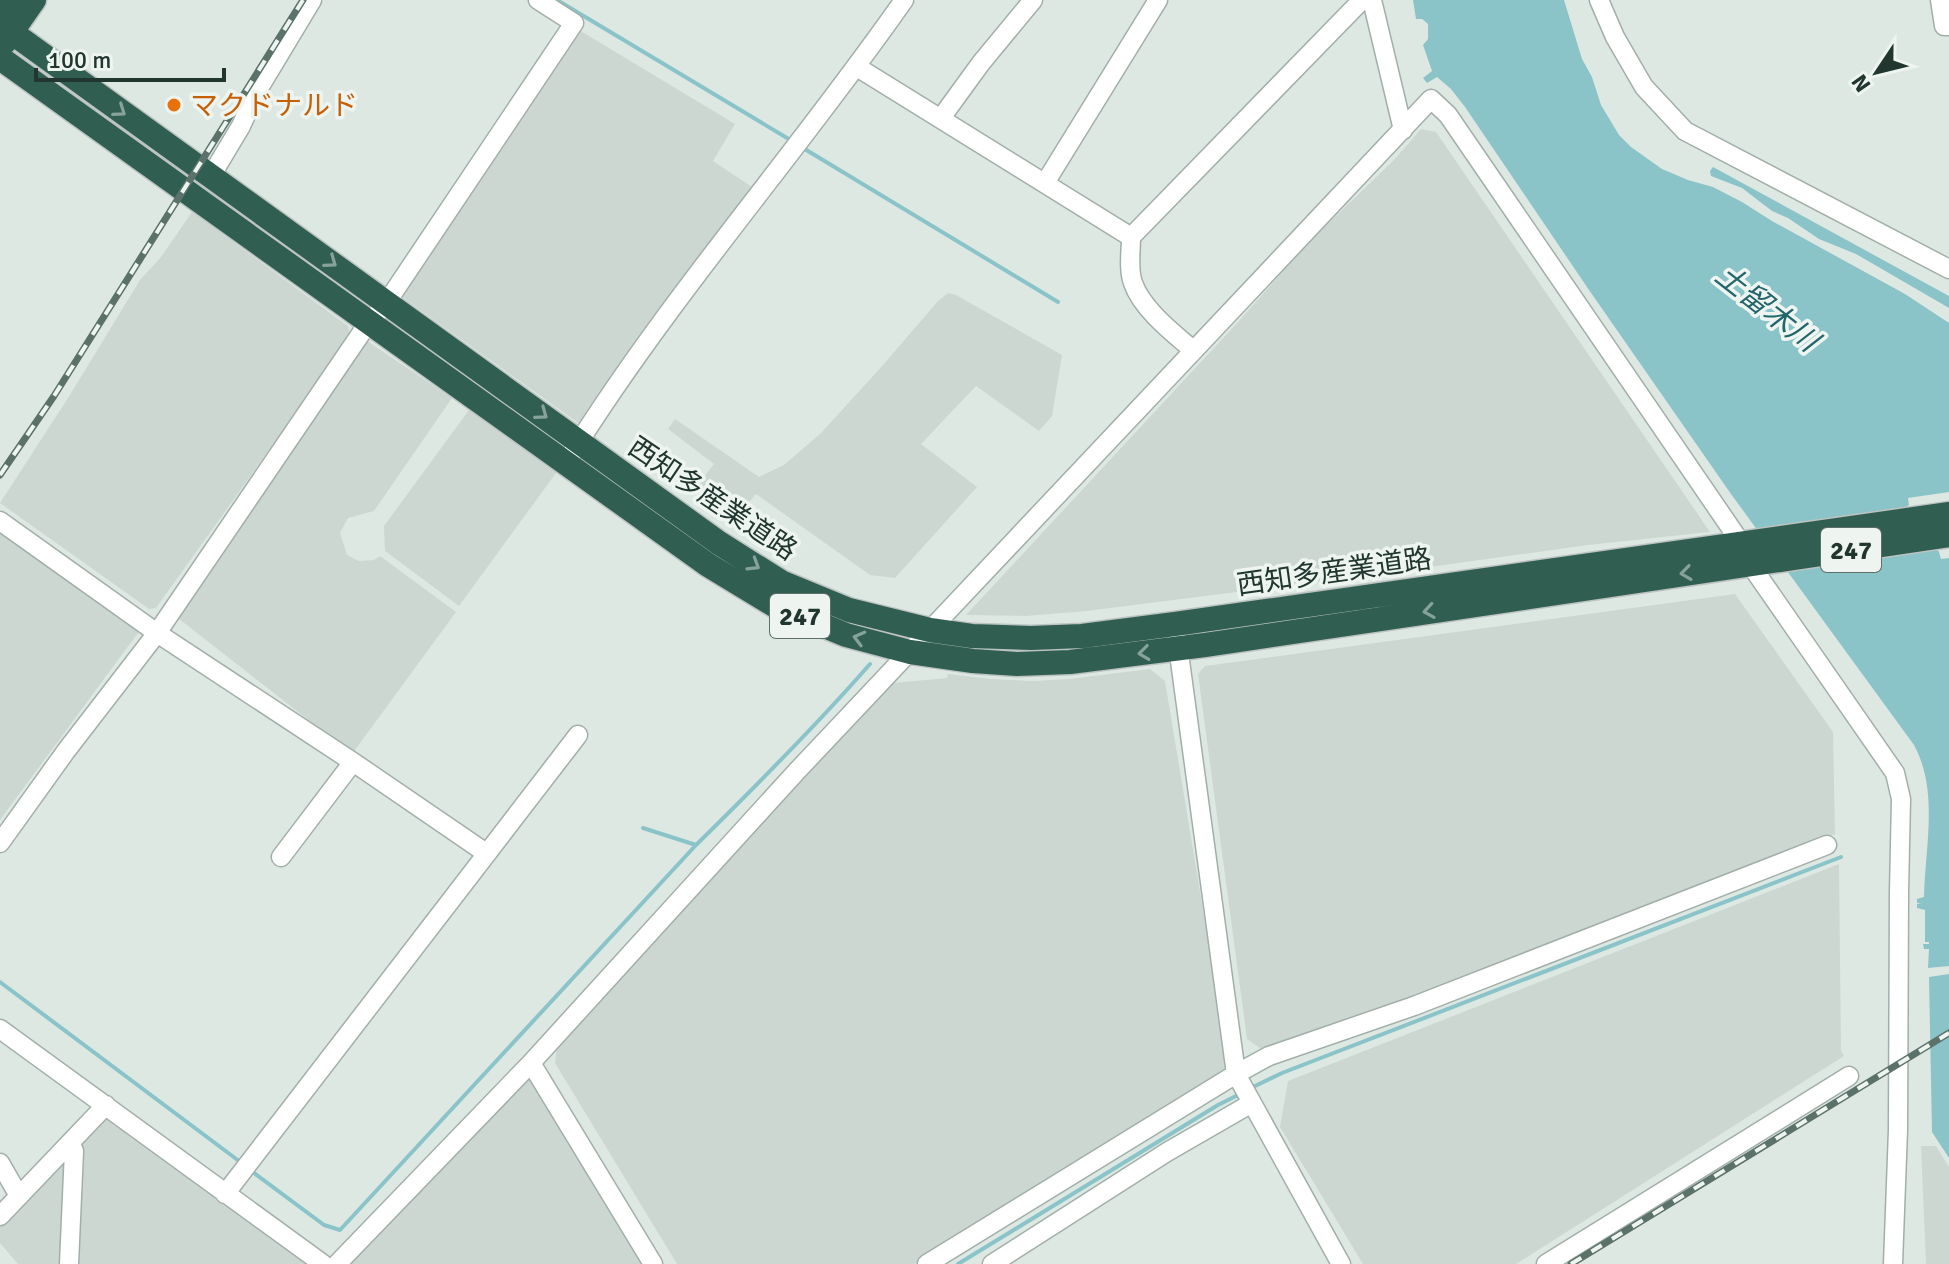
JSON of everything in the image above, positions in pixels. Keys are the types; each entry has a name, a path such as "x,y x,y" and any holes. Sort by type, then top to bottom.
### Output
{"highway":[{"path":"3,30 10,0"},
{"path":"3,30 34,0"},
{"name":"西知多産業道路","path":"3,30 387,302 719,543 781,582 849,610 930,630 972,636 1082,636 1937,530 1949,514"},
{"name":"西知多産業道路","path":"0,58 708,565 774,605 846,635 910,652 973,661 1017,664 1070,662 1178,648 1751,553"}],"street":[{"path":"211,176 312,0"},
{"path":"0,843 157,633 370,322 387,302 574,23 538,0"},
{"path":"565,464 654,333 857,67 904,0"},
{"path":"941,118 1033,0"},
{"path":"1045,183 1158,0"},
{"path":"1193,350 1159,320 1137,293 1131,280 1131,237 1362,0"},
{"path":"1372,0 1403,130"},
{"path":"1599,0 1615,37 1644,87 1685,131 1949,269"},
{"path":"1940,0 1944,26 1949,26"},
{"path":"857,67 1131,237"},
{"path":"337,1264 531,1063 797,771 1431,99 1448,115 1751,553 1895,773 1901,799 1898,1130 1893,1264"},
{"path":"0,521 157,633 486,853"},
{"path":"1175,624 1236,1074 1341,1264"},
{"path":"225,1194 578,735"},
{"path":"281,857 353,762"},
{"path":"927,1264 1269,1056 1414,1006 1827,845"},
{"path":"0,1029 323,1264"},
{"path":"531,1063 653,1264"},
{"path":"1546,1264 1849,1076"},
{"path":"992,1264 1167,1152 1252,1103"},
{"path":"0,1216 106,1105"},
{"path":"69,1264 74,1151 71,1144"},
{"path":"0,1163 19,1196"}],"shaded area":[{"path":"579,30 735,124 713,161 755,189 584,427 402,297 516,118"},
{"path":"1421,129 1436,132 1710,532 1588,545 1087,611 1026,616 966,615 1312,239 1394,160"},
{"path":"192,212 348,326 350,337 156,608 149,609 0,503 140,280 161,257"},
{"path":"948,293 1062,355 1052,416 1039,431 976,386 921,444 977,487 895,578 870,575 756,494 737,516 696,487 714,464 668,429 675,419 759,477 784,465 821,433"},
{"path":"367,341 452,398 374,511 348,518 340,533 347,555 359,561 374,560 380,556 456,612 352,754 174,615"},
{"path":"469,410 556,473 459,606 385,551 384,526"},
{"path":"0,512 146,622 0,820"},
{"path":"1735,594 1833,732 1835,834 1268,1054 1247,1039 1198,674 1205,666"},
{"path":"1150,669 1165,681 1228,1060 1220,1079 915,1264 677,1264 555,1063 558,1038 893,683 947,678 948,674 1034,681"},
{"path":"1839,864 1841,1051 1844,1056 1516,1264 1363,1264 1280,1127 1288,1081"},
{"path":"533,1067 658,1264 343,1264"},
{"path":"104,1114 307,1264 77,1264 83,1132"},
{"path":"1921,1146 1936,1146 1949,1167 1949,1264 1926,1264"},
{"path":"62,1152 72,1157 66,1264 18,1264 0,1243 0,1222"}],"water":[{"name":"土留木川","path":"1413,0 1564,0 1582,59 1601,105 1619,135 1631,147 1662,169 1713,187 1742,202 1905,294 1949,323 1949,492 1908,498 1907,506 1941,559 1949,558 1949,966 1928,968 1929,949 1924,949 1923,944 1929,944 1925,942 1925,910 1917,908 1917,904 1922,904 1917,903 1917,899 1924,897 1929,820 1926,781 1914,745 1731,494 1465,107 1437,77 1427,83 1423,78 1432,71 1423,45 1428,39 1428,24 1416,19"},
{"path":"1713,167 1949,296 1949,308 1856,254 1819,239 1772,211 1742,188 1711,176"},
{"path":"1949,974 1949,1158 1932,1132 1929,977"}],"waterway":[{"path":"557,0 792,141"},
{"path":"803,148 1058,302"},
{"path":"643,828 696,845 785,756 870,664"},
{"path":"250,1170 324,1225 340,1230 696,845"},
{"path":"1251,1088 1282,1073 1841,857"},
{"path":"0,982 243,1164"},
{"path":"958,1264 1240,1094"}],"railway":[{"path":"0,475 54,396 303,0"},
{"path":"1571,1264 1949,1033"}],"place":[{"name":"マクドナルド","path":"174,105"}]}
